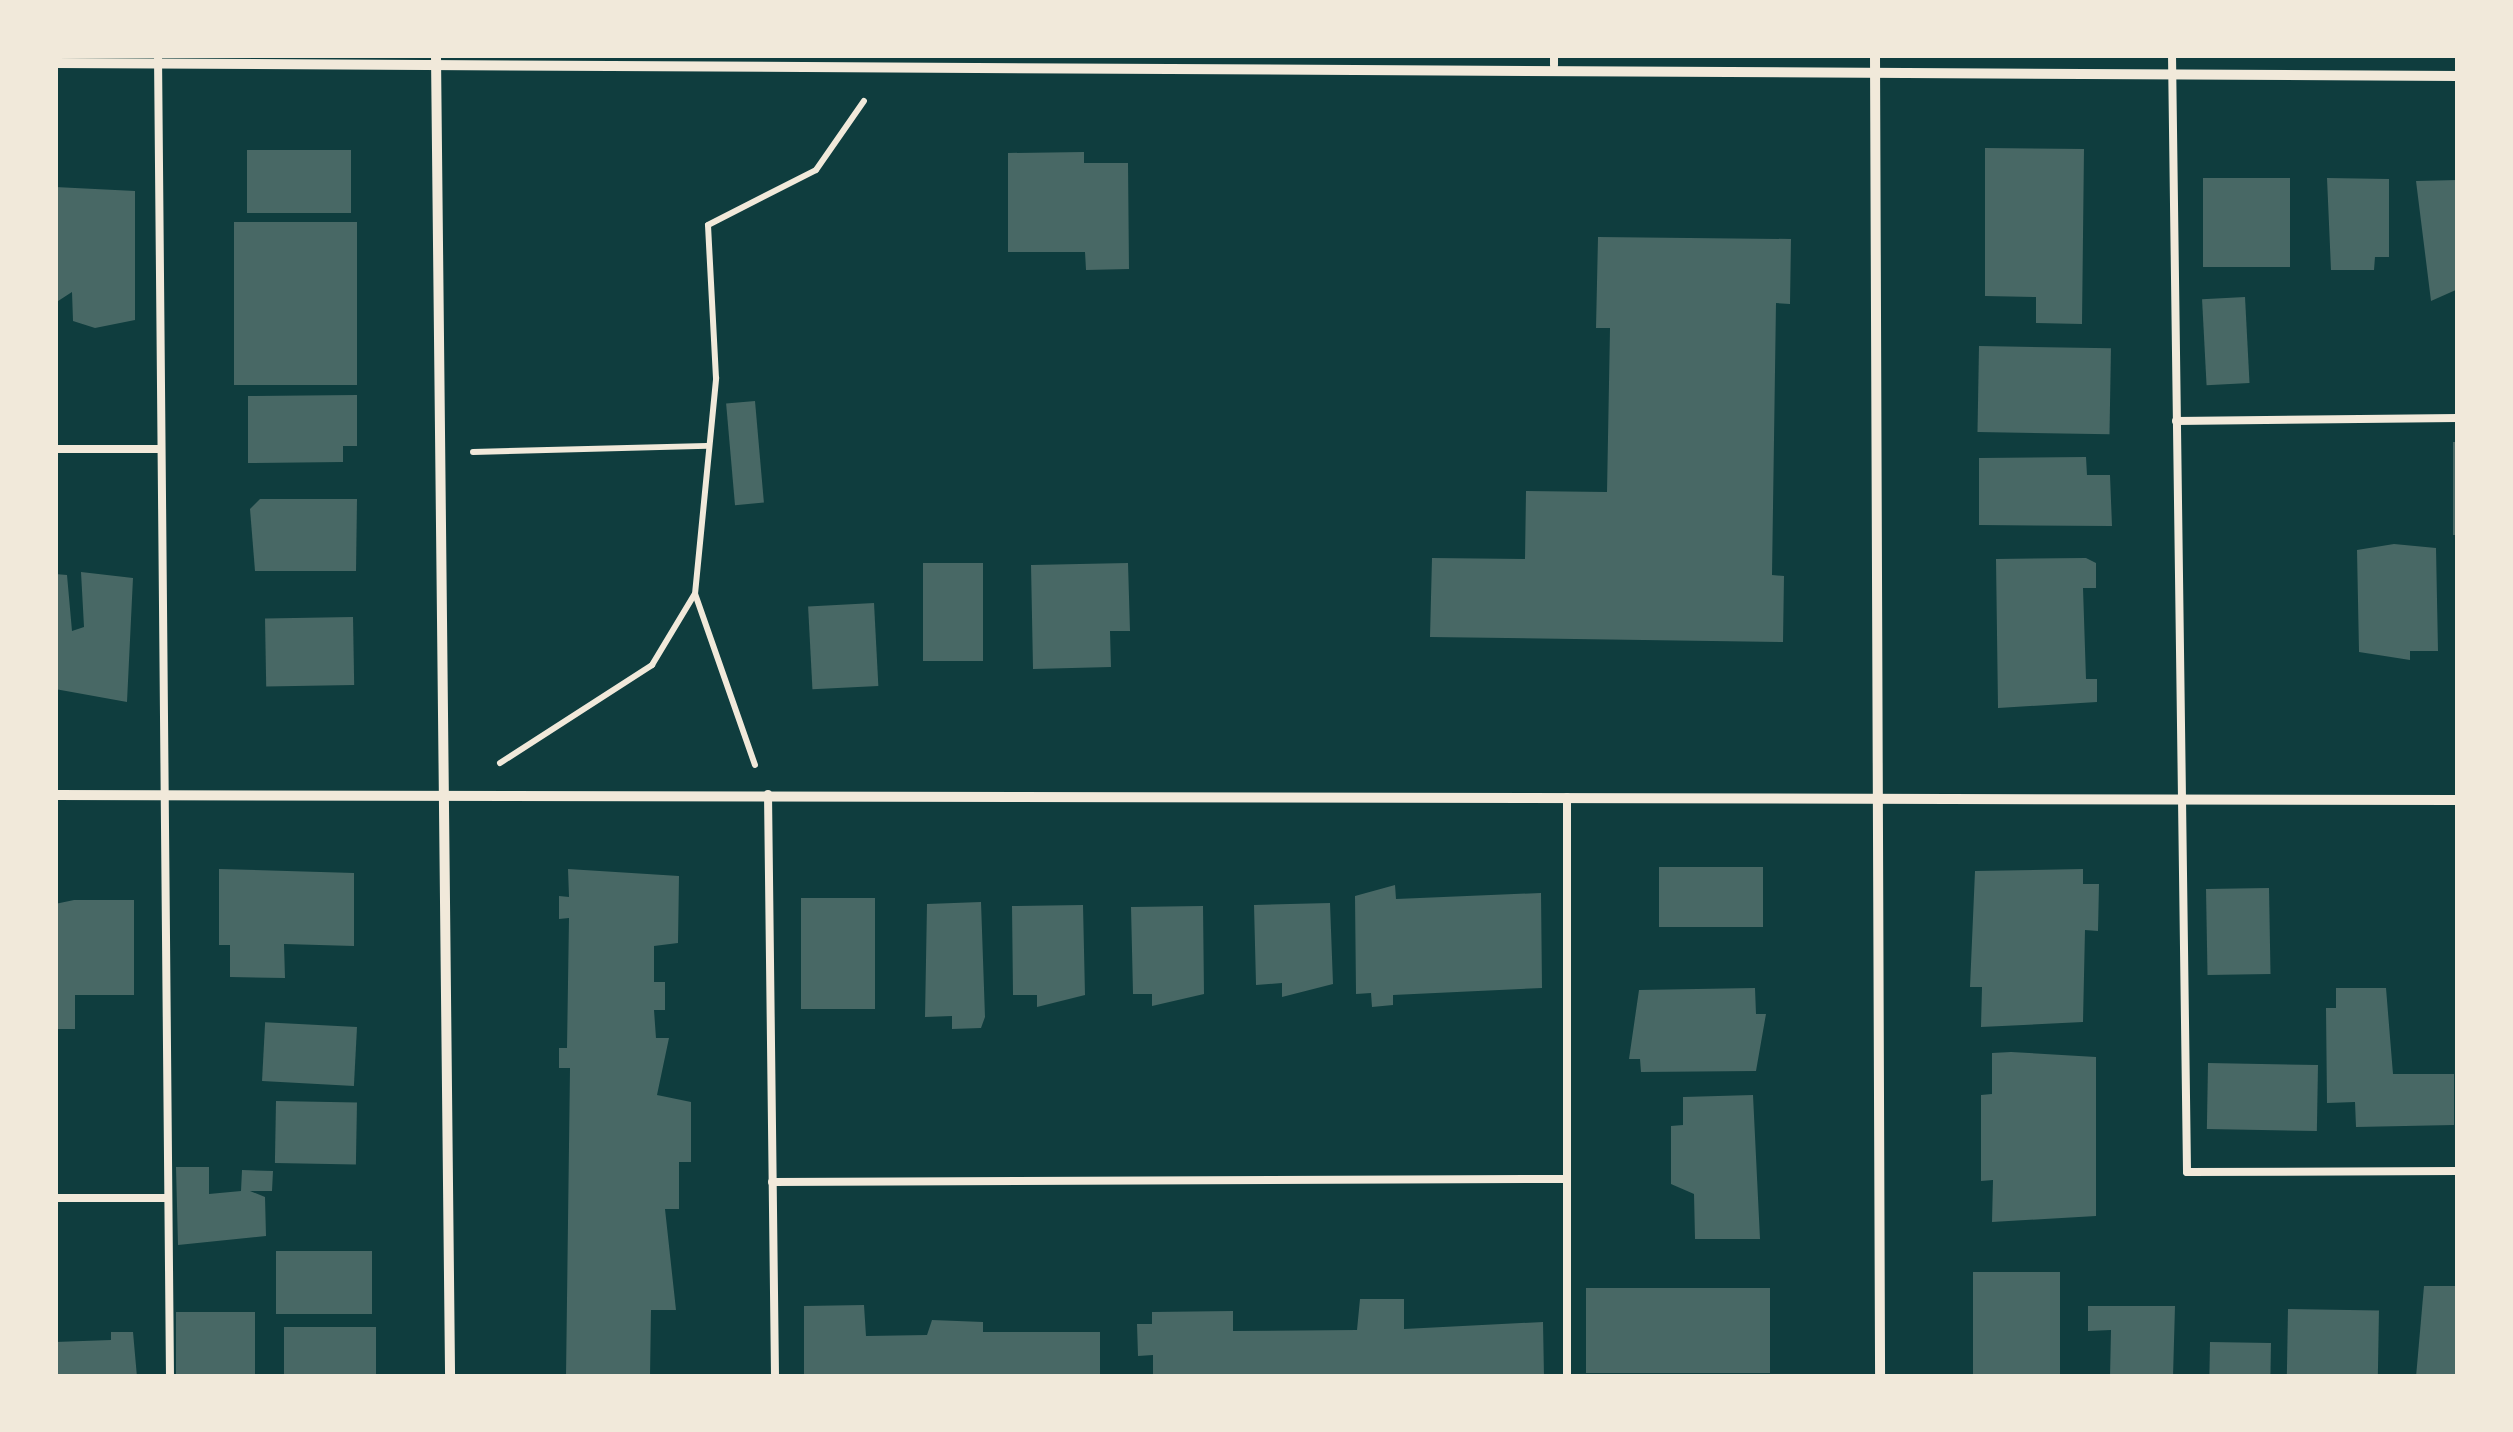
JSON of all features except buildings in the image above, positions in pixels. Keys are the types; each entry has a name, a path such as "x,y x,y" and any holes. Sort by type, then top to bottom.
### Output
{"street":[{"path":"436,58 450,1377"},
{"path":"55,63 158,59 768,59 889,66 1874,60 2458,76"},
{"path":"1874,60 1880,1377"},
{"path":"55,795 2458,800"}],"lane":[{"path":"2172,55 2187,1172 2458,1171"},
{"path":"158,59 170,1377"},
{"path":"2176,422 2458,418"},
{"path":"55,449 161,449"},
{"path":"768,794 775,1377"},
{"path":"1567,797 1567,1377"},
{"path":"772,1182 1567,1180"},
{"path":"55,1198 168,1198"}],"path":[{"path":"768,794 718,681 694,594 706,446 716,378 708,225 816,170 889,66"},
{"path":"440,452 706,446"},
{"path":"495,765 578,720 652,664 694,594"}]}
